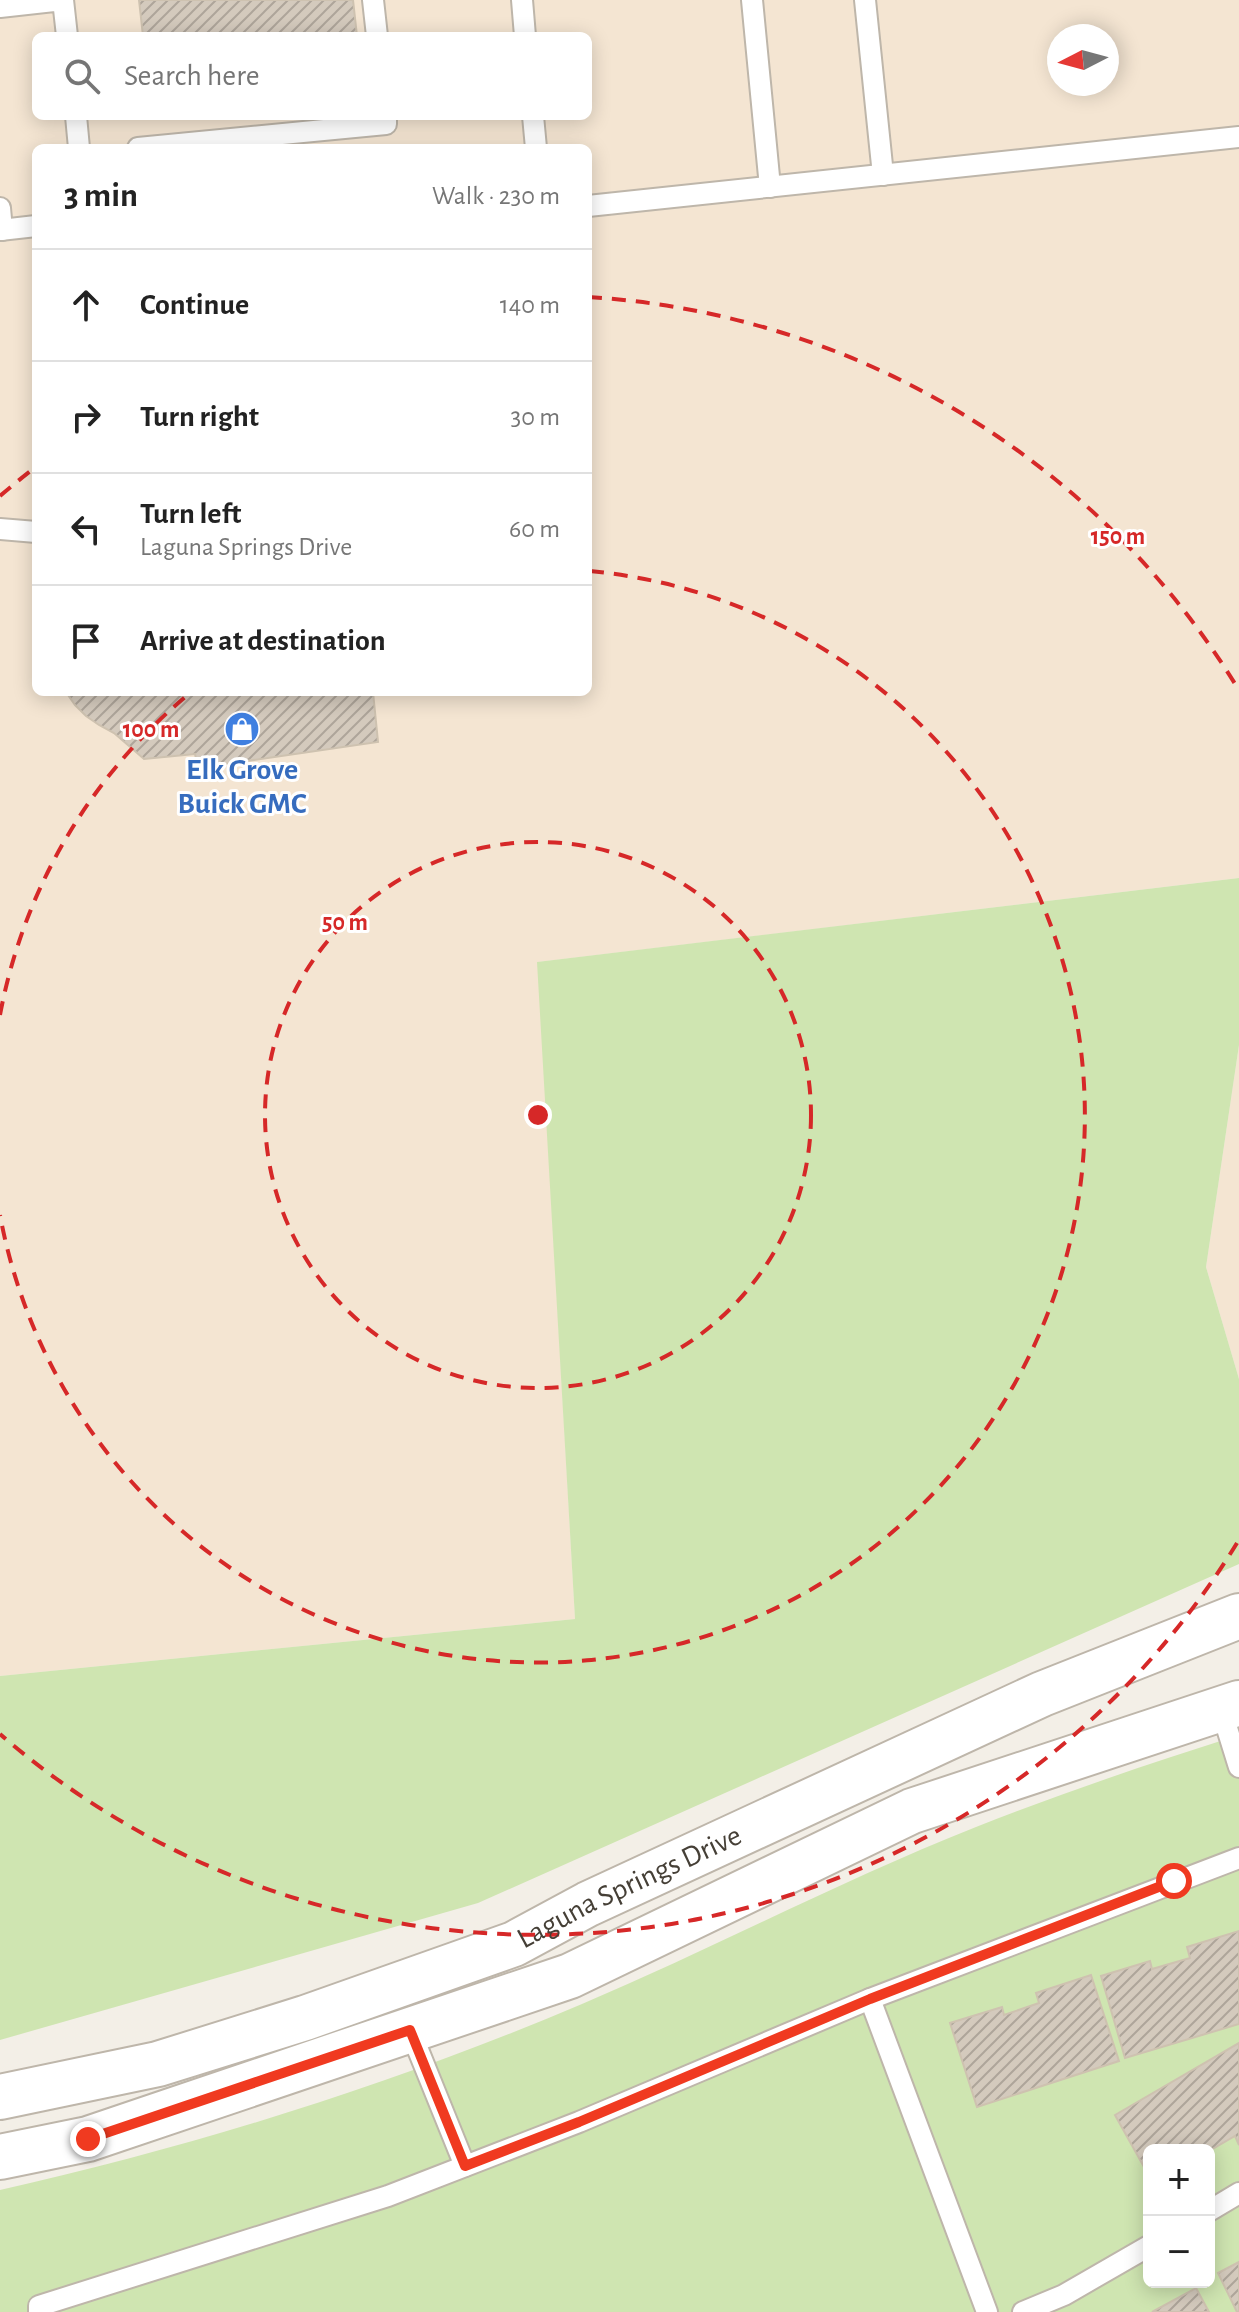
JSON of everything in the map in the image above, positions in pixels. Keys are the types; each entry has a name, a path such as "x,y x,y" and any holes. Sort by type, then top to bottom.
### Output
{"street":[{"name":"Laguna Springs Drive","path":"0,2097 158,2064 305,2018 514,1944 588,1904 1027,1701 1239,1616"},
{"name":"Laguna Springs Drive","path":"0,2157 88,2139 570,1976 912,1811 1230,1706"}],"lane":[{"path":"0,7 63,0 67,32"},
{"path":"373,0 377,32"},
{"path":"522,0 525,32"},
{"path":"752,0 770,187"},
{"path":"865,0 883,175"},
{"path":"76,120 79,144"},
{"path":"179,144 386,124 386,120"},
{"path":"533,120 536,144"},
{"path":"592,206 1239,137"},
{"path":"0,208 1,230 32,226"},
{"path":"0,529 32,532"},
{"path":"1230,1706 1239,1767"},
{"path":"39,2312 39,2306 388,2196 579,2122 870,1999 1239,1858"},
{"path":"870,1999 987,2312"},
{"path":"410,2030 465,2166"},
{"path":"1215,2207 1239,2193"},
{"path":"1023,2312 1064,2295 1143,2249"}],"shaded area":[{"path":"0,0 1239,0 1239,878 538,962 575,1619 0,1676"},
{"path":"1239,1045 1239,1379 1206,1267"}],"green space":[{"path":"1239,878 1239,1045 1206,1267 1239,1379 1239,1564 478,1903 0,2040 0,1676 575,1619 537,962"},
{"path":"1239,1735 1239,2312 0,2312 0,2190 222,2132 440,2060 582,2004 926,1848 1107,1779"}],"building":[{"path":"139,0 353,0 357,32 143,32"},
{"name":"Elk Grove Buick GMC","path":"69,696 373,696 378,742 198,768 195,754 144,759 75,705"},
{"path":"1239,1931 1239,2024 1125,2058 1101,1976 1150,1961 1152,1969 1190,1958 1187,1947"},
{"path":"1091,1975 1119,2061 977,2107 950,2023 1002,2007 1004,2015 1039,2003 1036,1993"},
{"path":"1239,2043 1239,2145 1235,2136 1215,2148 1215,2144 1143,2144 1143,2165 1115,2115"},
{"path":"1239,2262 1239,2312 1237,2312 1218,2273"},
{"path":"1196,2288 1209,2312 1152,2312"}],"place":[{"name":"Elk Grove Buick GMC","path":"242,729"}],"route":[{"path":"88,2139 410,2030 465,2166 579,2122 870,1999 1174,1881"}]}
